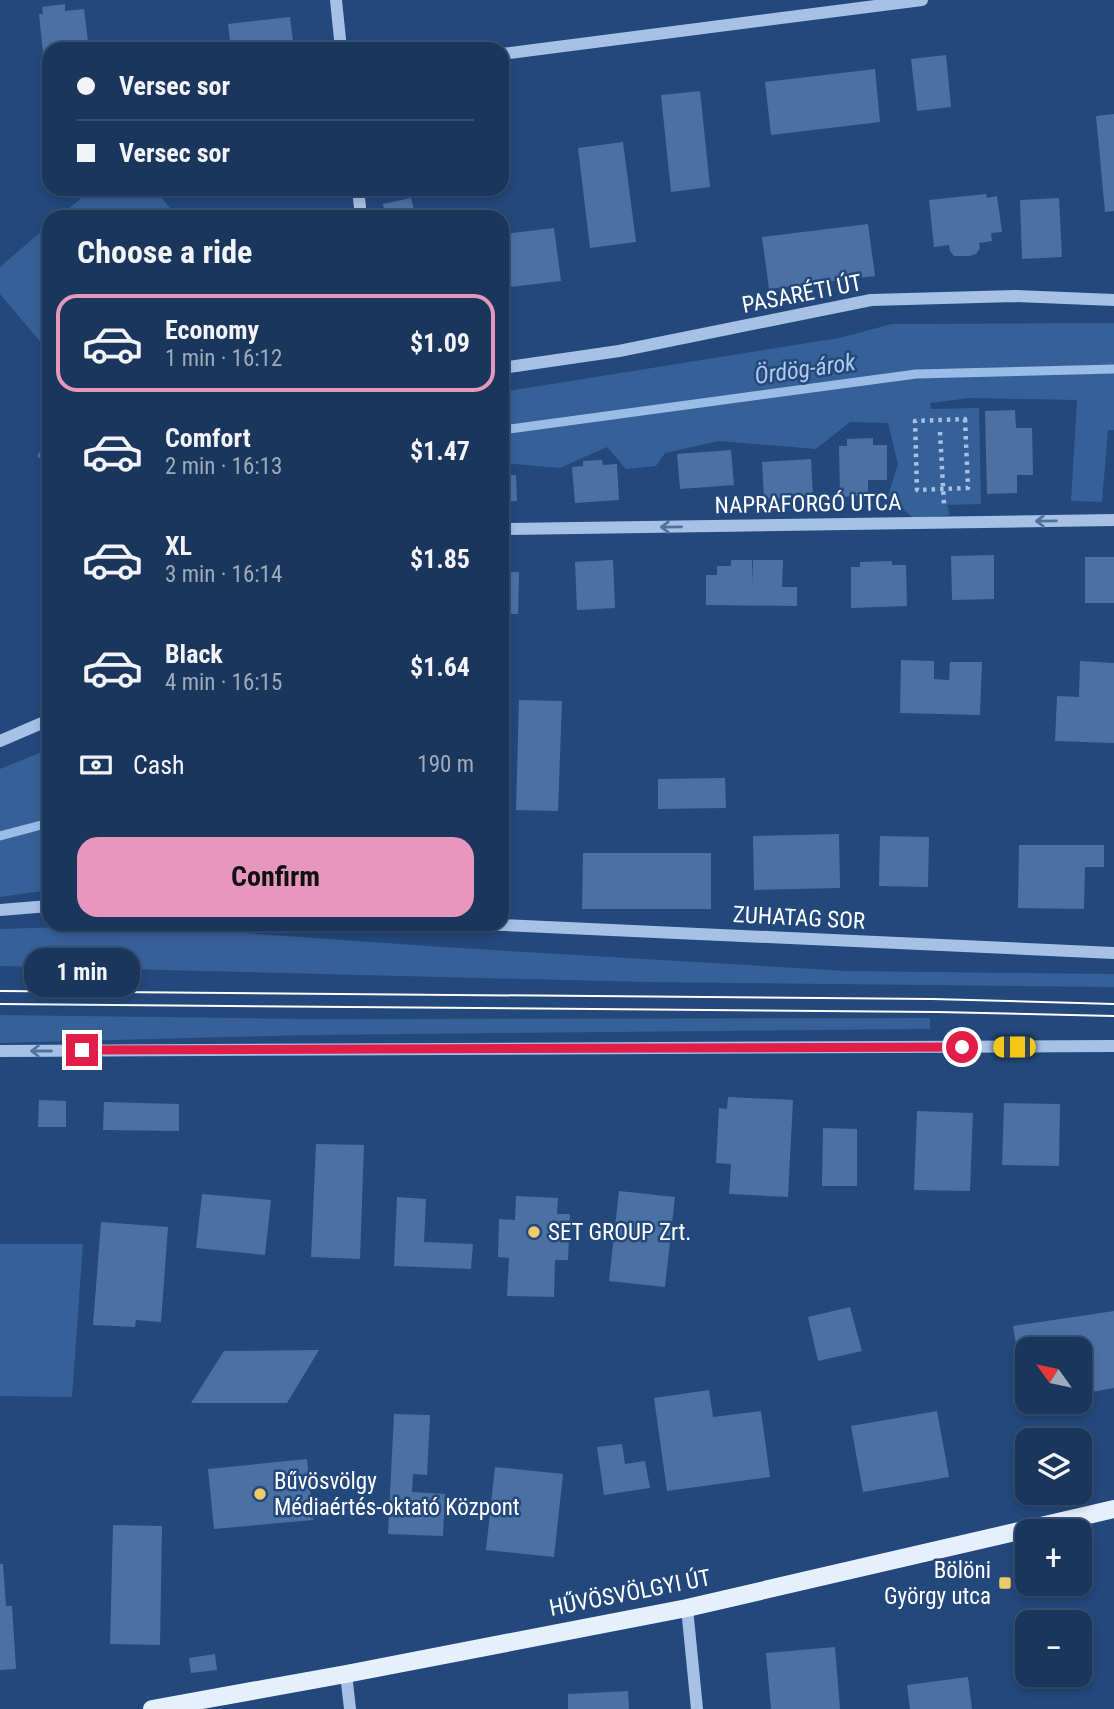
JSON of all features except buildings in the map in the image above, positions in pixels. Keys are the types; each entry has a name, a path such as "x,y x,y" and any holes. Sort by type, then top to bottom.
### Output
{"main road":[{"name":"HŰVÖSVÖLGYI ÚT","path":"152,1709 687,1608 1114,1509"}],"street":[{"path":"336,0 340,42"},
{"path":"509,53 922,0"},
{"name":"PASARÉTI ÚT","path":"509,367 619,351 871,300 1015,296 1114,300"},
{"name":"NAPRAFORGÓ UTCA","path":"509,529 1114,520"},
{"path":"0,741 42,723"},
{"path":"0,910 42,907"},
{"name":"ZUHATAG SOR","path":"509,925 1114,953"},
{"path":"0,1051 1114,1046"},
{"path":"687,1608 698,1709"},
{"path":"346,1674 349,1709"}],"path":[{"path":"965,419 968,488 943,489 918,490 915,421 965,419"},
{"path":"940,432 946,522"}],"shaded area":[{"path":"84,196 160,196 172,210 67,210"},
{"path":"42,231 42,344 0,294 0,267"},
{"path":"1114,323 1114,430 1108,430 1102,502 1071,501 1077,400 970,398 930,403 931,409 979,408 981,504 947,505 950,515 914,519 888,496 898,464 888,423 850,422 816,449 719,441 665,453 656,466 626,469 607,447 560,468 509,464 509,391 839,338 892,324"},
{"path":"42,752 42,891 0,897 0,769"},
{"path":"0,929 217,931 847,971 1114,974 1114,987 645,982 0,966"},
{"path":"0,1015 307,1019 930,1018 930,1029 309,1035 0,1043"},
{"path":"0,1244 83,1244 72,1397 0,1396"}],"waterway":[{"name":"Ördög-árok","path":"509,429 916,374 1114,369"},
{"name":"Ördög-árok","path":"0,836 42,825"}],"tram line":[{"path":"0,991 932,999 1114,1004"},
{"path":"0,1004 1114,1016"}],"place":[{"name":"SET GROUP Zrt.","path":"534,1232"},
{"name":"Bűvösvölgy Médiaértés-oktató Központ","path":"260,1494"},
{"name":"Bölöni György utca","path":"1005,1583"}],"route":[{"path":"82,1050 962,1047"}]}
